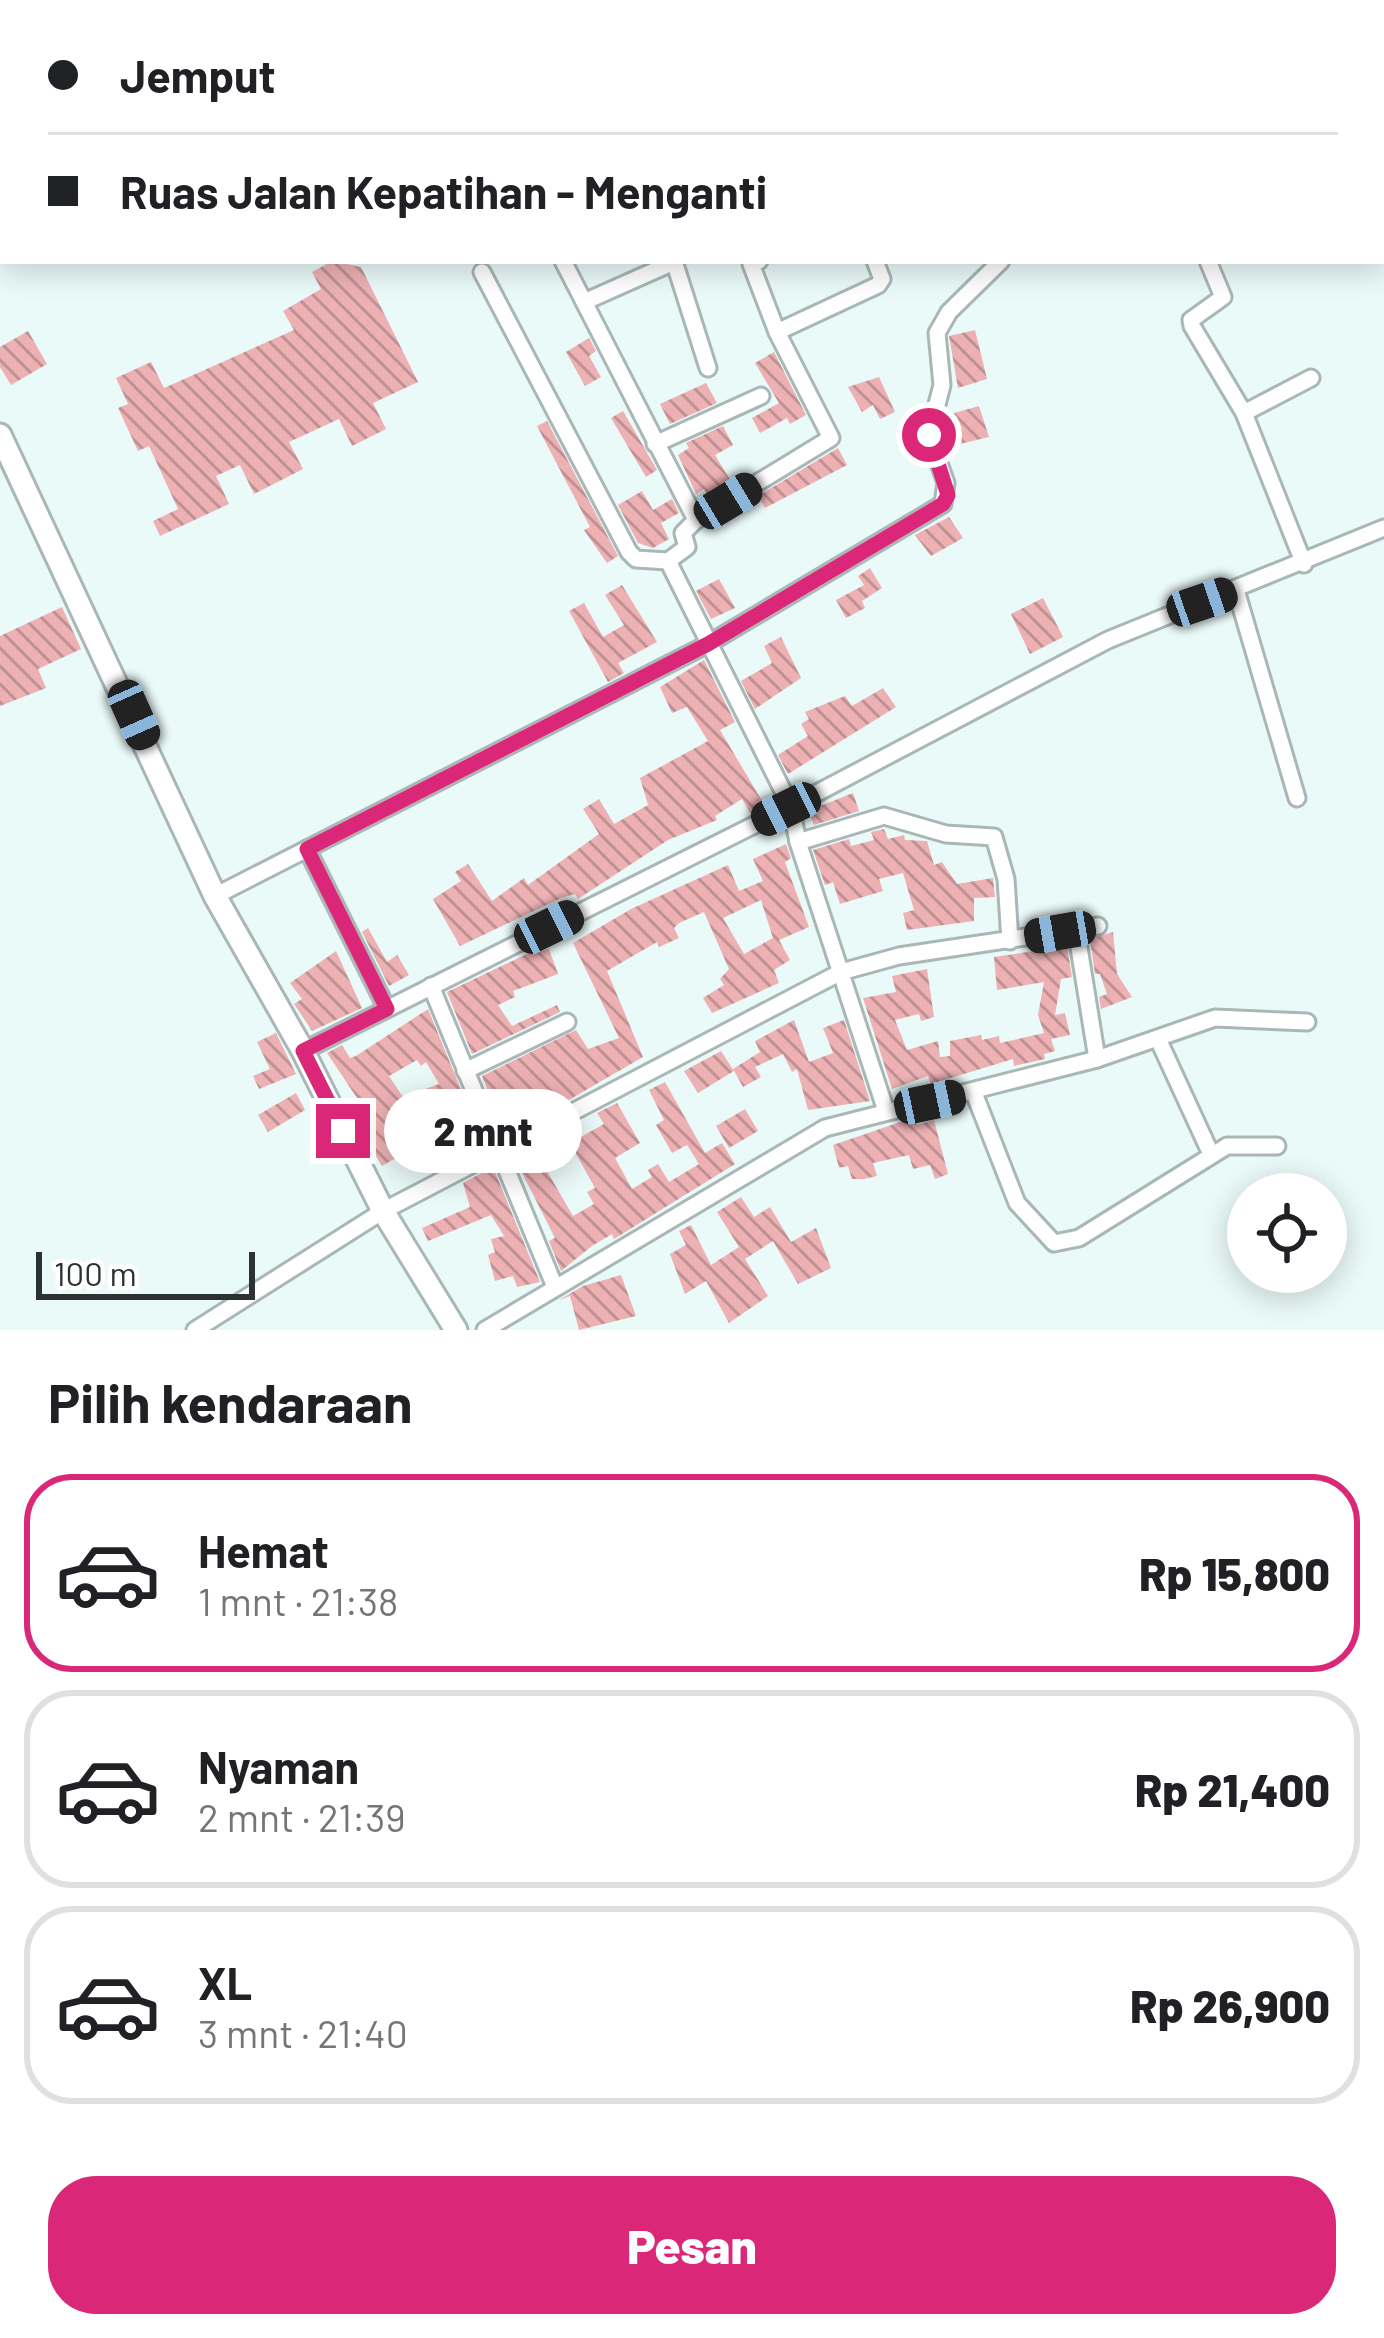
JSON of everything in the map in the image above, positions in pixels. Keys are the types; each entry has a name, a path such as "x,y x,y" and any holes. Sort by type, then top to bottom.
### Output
{"main road":[{"path":"0,435 215,896 303,1051 383,1211 456,1330"}],"street":[{"path":"565,264 696,520"},
{"path":"584,302 670,264"},
{"path":"675,264 708,368"},
{"path":"482,272 629,553 636,559 668,561 687,547 683,533 696,520 831,438 777,332 751,264"},
{"path":"777,332 878,285 882,279 876,264"},
{"path":"215,896 708,644 943,504 948,495 929,435 942,385 937,333 949,312 998,264"},
{"path":"1209,264 1223,297 1194,317 1192,326 1244,412 1304,564"},
{"path":"1244,412 1311,378"},
{"path":"655,444 761,396"},
{"path":"303,1051 791,807 1108,640 1384,528"},
{"path":"668,561 791,807 798,842 886,1111"},
{"path":"1236,590 1297,798"},
{"path":"798,842 884,816 946,834 994,836 1006,879 1010,941"},
{"path":"307,849 387,1009"},
{"path":"195,1330 383,1211 841,972 899,956 1098,926"},
{"path":"1076,929 1097,1059"},
{"path":"431,986 555,1287"},
{"path":"485,1330 825,1128 1097,1059 1216,1018 1307,1022"},
{"path":"465,1071 567,1022"},
{"path":"1158,1039 1211,1154"},
{"path":"974,1093 1017,1203 1054,1243 1079,1238 1211,1154 1234,1144 1277,1145"}],"building":[{"path":"327,264 361,267 418,382 373,403 386,429 352,446 339,419 289,442 303,469 254,494 240,465 216,476 229,504 160,536 153,521 178,509 149,446 138,451 118,408 128,404 116,378 151,362 164,388 294,330 283,311 321,289 312,272"},
{"path":"975,330 987,379 958,388 949,336"},
{"path":"28,331 47,364 11,385 0,367 0,347"},
{"path":"589,338 596,351 589,356 601,377 585,386 566,352"},
{"path":"774,352 806,415 790,424 787,418 760,433 752,418 779,403 755,363"},
{"path":"879,377 895,412 880,419 873,405 862,412 848,387"},
{"path":"706,383 717,403 670,424 660,404"},
{"path":"979,406 989,437 956,445 947,415"},
{"path":"623,411 657,470 646,477 611,418"},
{"path":"547,421 618,556 607,563 584,530 590,527 537,426"},
{"path":"723,426 733,445 715,455 732,483 709,497 704,489 696,494 678,455 689,448 686,443"},
{"path":"838,448 847,465 765,508 758,496"},
{"path":"642,491 653,510 672,499 679,513 661,523 669,539 653,548 638,543 618,505"},
{"path":"949,517 963,538 931,556 915,535"},
{"path":"870,568 882,588 862,601 865,608 846,618 836,600 864,585 858,576"},
{"path":"719,579 735,608 711,619 696,591"},
{"path":"622,585 657,642 618,663 624,673 608,682 569,611 584,603 603,637 624,625 605,595"},
{"path":"1043,598 1063,637 1030,654 1011,614"},
{"path":"62,607 81,649 38,669 46,688 0,706 0,636"},
{"path":"781,637 801,678 755,709 741,681 772,663 764,646"},
{"path":"704,660 735,722 720,730 765,806 750,813 742,799 715,816 717,820 668,840 578,899 575,894 561,898 460,946 433,899 461,881 455,872 468,864 492,901 524,878 528,885 599,834 583,809 599,799 614,824 648,805 640,778 708,741 687,707 672,713 660,687"},
{"path":"883,688 896,707 788,774 778,755 808,736 801,724 809,719 805,712 845,696 852,706"},
{"path":"853,793 859,811 814,825 808,811"},
{"path":"884,829 888,839 904,835 905,840 927,841 934,865 942,862 957,884 993,878 995,897 974,898 974,921 907,930 903,913 914,910 903,873 879,879 883,891 840,904 833,882 825,885 813,850 849,839 851,846 874,840 871,832"},
{"path":"786,844 791,858 785,862 809,927 779,940 790,960 774,970 779,983 712,1013 703,998 724,985 720,979 729,969 704,912 679,923 674,928 679,938 659,947 657,942 607,971 643,1057 567,1101 564,1096 535,1111 538,1117 505,1133 482,1076 576,1030 588,1049 619,1038 573,943 631,909 728,865 739,891 763,881 753,859","holes":["761,900 773,938 744,954 723,918"]},
{"path":"368,928 387,962 397,955 409,975 389,986 362,932"},
{"path":"1113,932 1117,974 1132,997 1101,1009 1099,997 1107,994 1100,974 1095,974 1090,939"},
{"path":"1067,946 1072,977 1061,979 1055,1015 1065,1013 1070,1035 1051,1039 1055,1051 1044,1054 1045,1059 1014,1066 1013,1059 931,1084 928,1076 892,1089 863,998 896,992 892,976 927,969 934,1017 921,1021 919,1014 895,1020 907,1050 938,1041 940,1057 950,1056 950,1041 981,1035 982,1040 999,1036 1000,1043 1044,1033 1038,1015 1044,982 997,990 994,957"},
{"path":"549,949 558,974 513,991 515,997 498,1005 512,1026 557,1005 560,1012 472,1054 447,992 527,954"},
{"path":"336,951 362,1008 312,1031 294,1004 302,999 290,983"},
{"path":"428,1009 483,1143 459,1151 446,1129 382,1166 357,1125 363,1121 356,1110 363,1107 327,1053 342,1045 350,1058","holes":["417,1060 421,1066 426,1062 439,1084 403,1097 389,1076"]},
{"path":"794,1020 809,1062 833,1053 823,1028 844,1020 870,1101 808,1110 797,1069 792,1072 783,1054 755,1067 761,1077 743,1087 733,1069 760,1052 755,1041"},
{"path":"276,1033 296,1074 259,1089 253,1076 270,1069 257,1042"},
{"path":"721,1051 734,1071 698,1093 684,1071"},
{"path":"665,1082 705,1153 722,1143 735,1164 614,1239 612,1234 592,1246 561,1271 549,1241 555,1238 515,1159 526,1154 531,1164 540,1159 573,1216 594,1204 587,1192 595,1188 570,1143 604,1124 597,1113 617,1103 640,1143 615,1158 632,1189 652,1177 648,1170 658,1164 669,1182 699,1164 687,1145 672,1153 656,1125 664,1120 649,1090"},
{"path":"296,1093 305,1110 268,1132 258,1115"},
{"path":"745,1109 758,1131 729,1148 716,1126"},
{"path":"915,1117 917,1125 934,1120 948,1174 935,1179 930,1165 913,1169 909,1155 873,1163 877,1176 864,1179 852,1179 848,1166 839,1168 833,1145"},
{"path":"493,1167 540,1282 517,1287 513,1276 495,1281 488,1255 495,1252 491,1239 504,1236 491,1215 428,1241 422,1228 470,1207 463,1183"},
{"path":"741,1197 754,1217 770,1207 791,1242 816,1228 831,1268 798,1284 773,1241 745,1259 768,1296 729,1323 706,1281 685,1294 670,1254 686,1245 679,1231 691,1225 711,1265 739,1247 717,1212"},
{"path":"621,1275 636,1316 579,1330 570,1296 559,1300 583,1286"}],"route":[{"path":"343,1131 303,1051 387,1009 307,849 708,644 943,504 948,495 946,483 929,435"}]}
